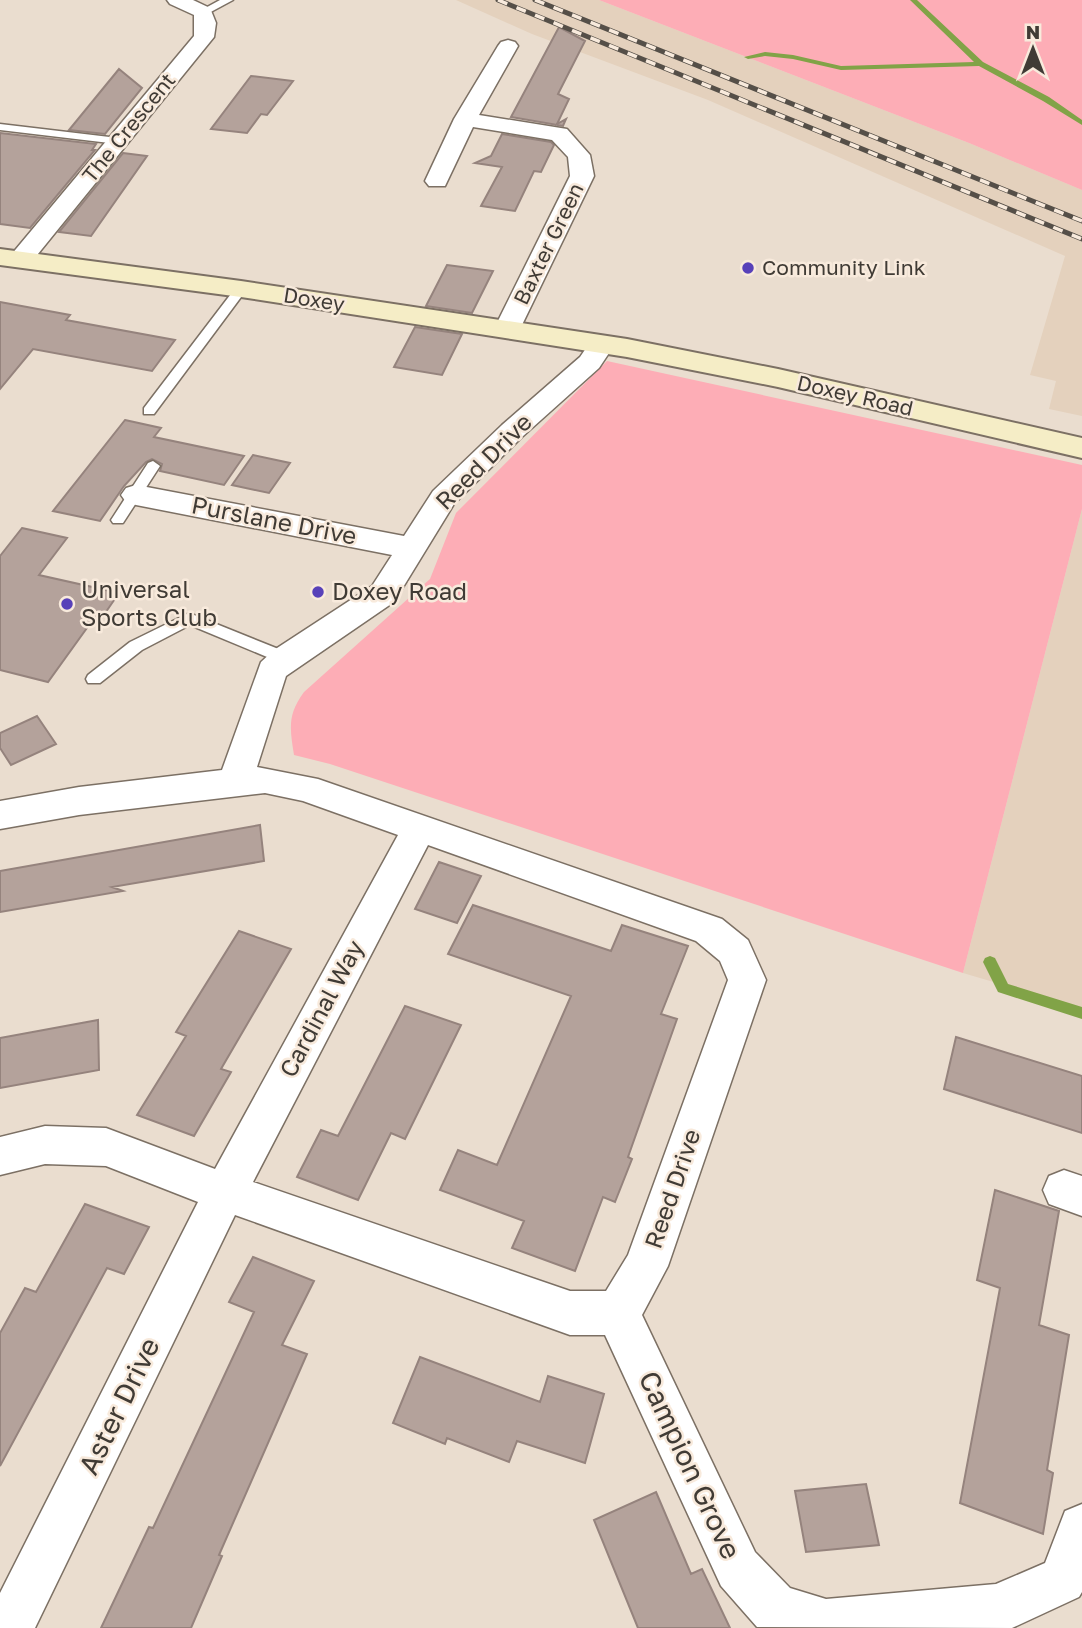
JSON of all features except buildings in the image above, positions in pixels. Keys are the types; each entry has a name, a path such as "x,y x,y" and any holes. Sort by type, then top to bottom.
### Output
{"street":[{"path":"177,0 203,12"},
{"name":"The Crescent","path":"10,259 118,141 204,37 206,23 203,12"},
{"path":"437,181 465,119 508,46"},
{"name":"Baxter Green","path":"465,119 559,134 579,155 582,176 507,329"},
{"name":"Doxey","path":"10,259 241,289 615,346"},
{"name":"Doxey Road","path":"615,346 778,378 1082,448"},
{"name":"Reed Drive","path":"235,782 272,670 285,658 383,594 443,498 512,431 590,362 615,346"},
{"name":"Purslane Drive","path":"136,495 411,548"},
{"name":"Reed Drive","path":"0,815 79,801 265,780 306,788 709,930 735,951 747,980 646,1266 618,1313"},
{"name":"Cardinal Way","path":"225,1192 420,827"},
{"path":"0,1156 44,1144 106,1147 225,1192 570,1313 618,1313"},
{"name":"Aster Drive","path":"7,1623 225,1192"},
{"name":"Campion Grove","path":"618,1313 738,1569 766,1619 826,1624 998,1609 1062,1580 1079,1544 1082,1528"}],"lane":[{"path":"203,12 228,0"},
{"path":"0,127 118,141"},
{"path":"149,411 241,289"},
{"path":"118,520 153,466"},
{"path":"94,680 136,646 189,619 285,658"}],"shaded area":[{"path":"456,0 599,0 969,143 1082,190 1082,416 1049,409 1056,381 1030,375 1065,256 708,100 532,34"},
{"path":"599,0 1082,0 1082,190 969,143"},
{"path":"607,361 1082,465 1082,509 963,973 330,764 294,755 292,715 304,692 430,579 456,513"},
{"path":"1082,509 1082,1008 963,973"}],"waterway":[{"name":"Doxey","path":"913,0 980,64"},
{"path":"748,57 765,54 793,57 841,68 980,64"},
{"name":"Doxey","path":"980,64 1046,99 1082,123"},
{"path":"990,962 1003,988 1082,1013"}],"railway":[{"path":"498,0 1082,239"},
{"path":"535,0 1082,221"}],"place":[{"name":"Community Link","path":"748,268"},
{"name":"Doxey Road","path":"318,592"},
{"name":"Universal Sports Club","path":"67,604"}]}
